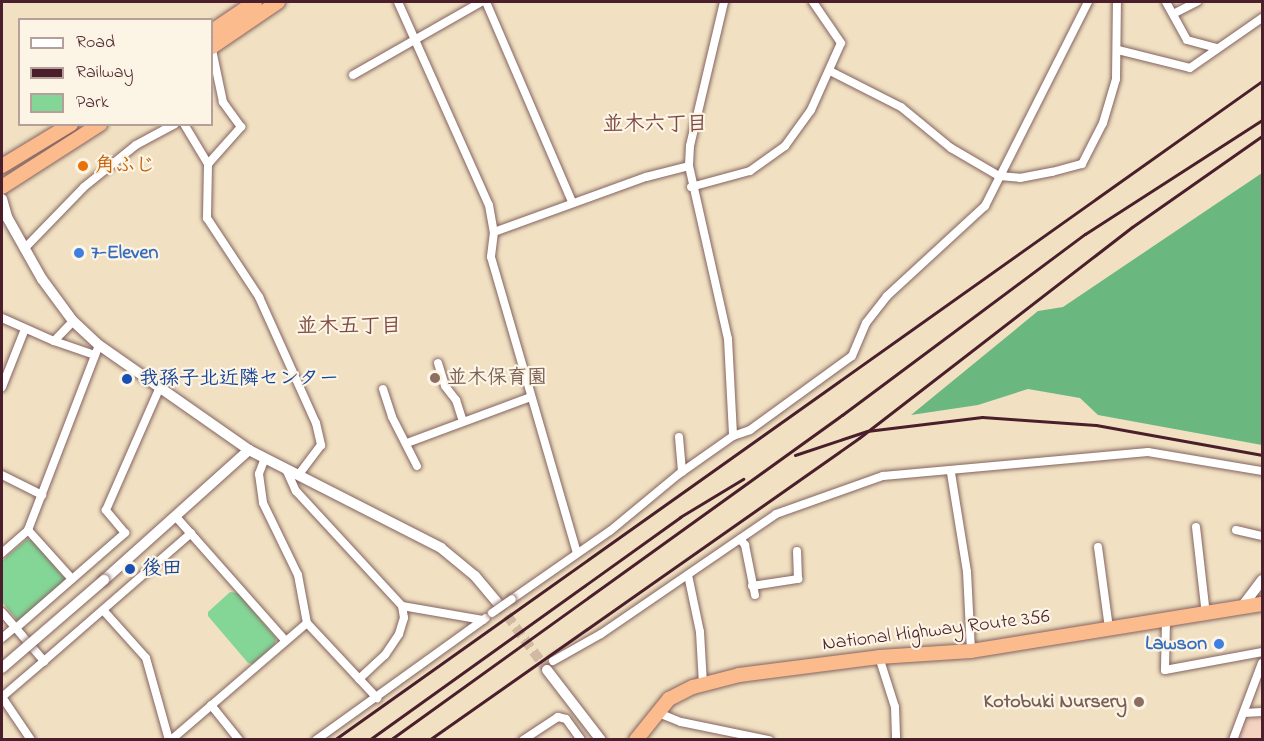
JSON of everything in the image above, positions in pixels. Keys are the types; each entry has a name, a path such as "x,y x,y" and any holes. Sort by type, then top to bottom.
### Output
{"highway":[{"path":"213,30 255,2"},
{"path":"213,47 278,2"},
{"path":"2,166 68,126"},
{"path":"2,187 97,126"},
{"name":"National Highway Route 356","path":"636,740 655,712 669,699 703,684 879,657 971,651 1109,628 1206,615 1263,604"}],"street":[{"path":"398,2 489,205 494,232 491,257 577,553"},
{"path":"353,75 481,2"},
{"path":"486,2 572,202"},
{"path":"724,2 690,146 689,166 691,187 728,339 733,436"},
{"path":"691,187 737,176 785,146 811,110 841,44 813,2"},
{"path":"316,740 577,553 682,472 733,436 750,430 852,356 866,323 887,296 984,206 1088,2"},
{"path":"830,71 900,107 951,148 999,176 1020,178 1082,164 1103,123 1116,79 1117,2"},
{"path":"1166,2 1186,40 1217,48"},
{"path":"1173,14 1197,2"},
{"path":"1118,50 1190,68 1263,18"},
{"path":"207,164 241,127 223,102 213,53"},
{"path":"24,249 92,180 136,145 171,126"},
{"path":"185,126 207,164 207,218 259,297 316,423 321,445 299,474"},
{"path":"494,232 572,202 689,166"},
{"path":"2,199 24,249 73,321 97,350 249,450 441,548 476,576 498,603"},
{"path":"2,318 54,341 97,350"},
{"path":"54,341 73,321"},
{"path":"2,387 25,329"},
{"path":"2,553 28,530 97,350"},
{"path":"438,363 445,386 456,400 464,421"},
{"path":"2,638 125,532 106,510 159,389"},
{"path":"383,389 417,466"},
{"path":"407,443 531,397"},
{"path":"679,437 682,472"},
{"path":"2,668 177,518 249,450"},
{"path":"601,740 550,666 602,634 740,539 793,507 883,476 951,473 1148,452 1263,471"},
{"path":"265,458 259,474 263,503 298,575 307,623 377,698"},
{"path":"286,469 296,491 402,606 404,618 399,634 385,655 359,679"},
{"path":"951,473 967,572 971,651"},
{"path":"2,475 42,495"},
{"path":"177,518 286,641"},
{"path":"1196,527 1206,615"},
{"path":"28,530 72,579"},
{"path":"1236,530 1263,536"},
{"path":"31,740 2,697 190,533"},
{"path":"740,539 745,545 755,595"},
{"path":"1098,547 1109,628"},
{"path":"752,586 798,579 797,551"},
{"path":"688,575 699,632 703,684"},
{"path":"1240,609 1263,580"},
{"path":"402,606 483,620"},
{"path":"103,610 146,658 170,740 307,623"},
{"path":"2,612 44,661"},
{"path":"1166,621 1165,670 1263,652"},
{"path":"879,657 895,707 896,740"},
{"path":"1233,740 1263,663"},
{"path":"211,705 239,740"},
{"path":"655,712 681,722 769,740"},
{"path":"1244,713 1263,712"},
{"path":"523,740 558,717 566,719 581,740"}],"shaded area":[{"path":"1262,717 1262,739 1237,740 1245,720"}],"green space":[{"path":"1262,173 1262,445 1098,415 1080,398 1028,389 978,405 911,415 1038,311 1063,307"},
{"path":"26,540 32,540 66,580 18,621 2,602 2,561"},
{"path":"230,592 238,593 276,638 275,644 253,664 248,663 208,616 208,612"}],"tunnel":[{"path":"498,603 547,670"}],"railway":[{"path":"334,740 1262,81"},
{"path":"390,740 842,415 1085,234 1262,120"},
{"path":"429,740 859,438 1132,227 1262,136"},
{"path":"795,455 867,431 982,417 1096,425 1262,455"},
{"path":"369,740 680,517 743,479"}],"place":[{"name":"角ふじ","path":"83,166"},
{"name":"7-Eleven","path":"79,253"},
{"name":"並木保育園","path":"435,378"},
{"name":"我孫子北近隣センター","path":"127,379"},
{"name":"後田","path":"130,569"},
{"name":"Lawson","path":"1219,644"},
{"name":"Kotobuki Nursery","path":"1139,702"}],"district":[{"name":"並木六丁目","path":"655,125"},
{"name":"並木五丁目","path":"349,327"}]}
